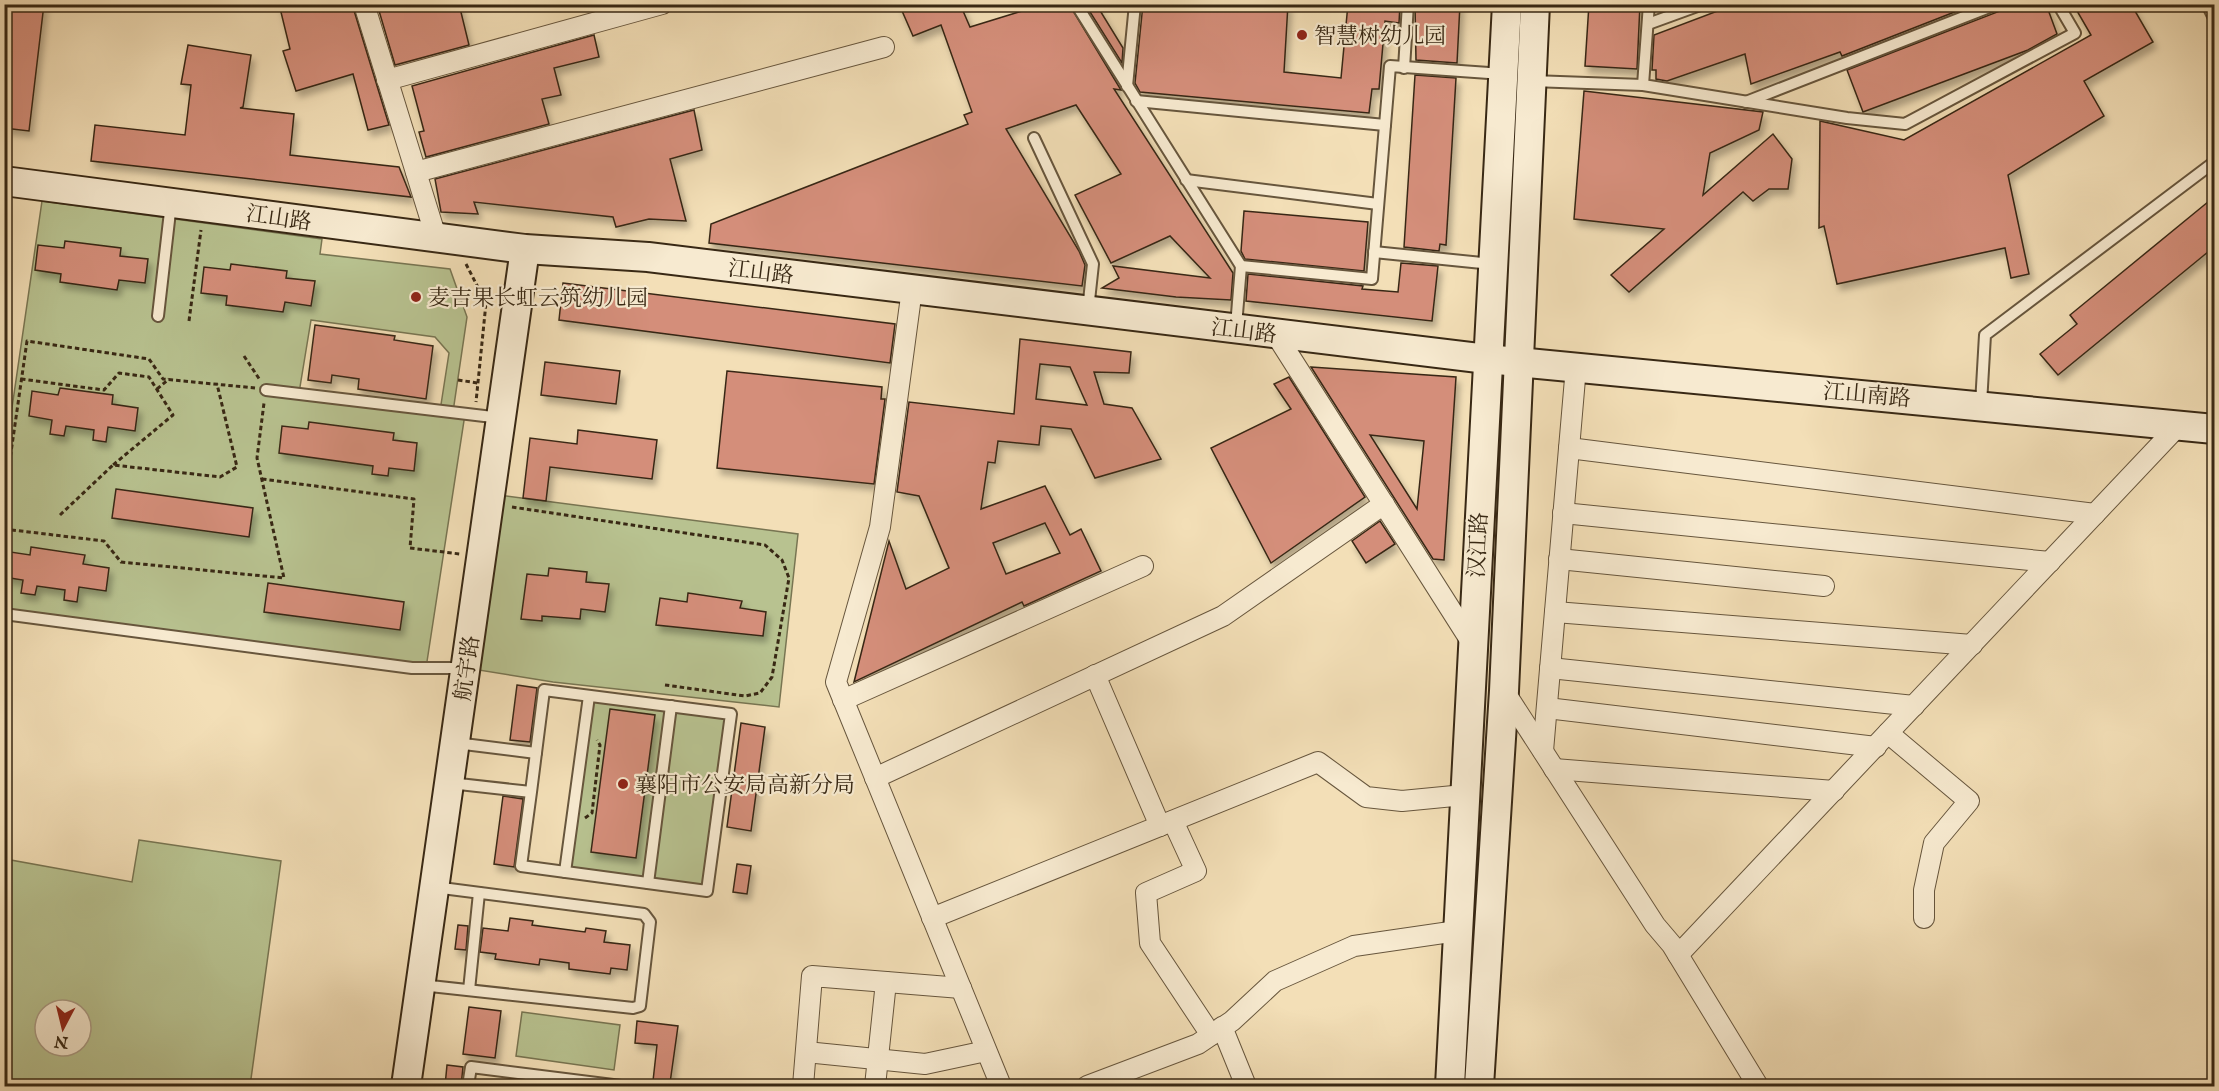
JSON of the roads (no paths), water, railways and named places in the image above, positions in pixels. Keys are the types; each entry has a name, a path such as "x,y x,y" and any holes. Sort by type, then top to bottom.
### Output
{"street":[{"path":"364,4 416,172 445,238"},
{"path":"387,80 662,4"},
{"name":"汉江路","path":"1450,1086 1507,4"},
{"name":"汉江路","path":"1479,1086 1504,691 1535,4"},
{"path":"416,172 884,47"},
{"name":"江山路","path":"4,181 525,249 648,257 1518,362"},
{"name":"航宇路","path":"406,1086 489,504 488,417 525,249"},
{"path":"912,289 880,527 836,682 1001,1086"},
{"path":"1275,333 1472,642"},
{"name":"江山南路","path":"1518,362 1981,404 2214,429"},
{"path":"1543,751 1576,367"},
{"path":"1678,955 2179,425"},
{"path":"1569,448 2096,514"},
{"path":"875,778 1223,616 1384,504"},
{"path":"1563,513 2050,562"},
{"path":"1559,559 1824,586"},
{"path":"843,700 1143,566"},
{"path":"1555,612 1972,645"},
{"path":"1550,668 1914,706"},
{"path":"1095,675 1166,824 1196,871 1146,893 1150,943 1217,1031 1246,1086"},
{"path":"1504,691 1655,925 1678,955 1758,1086"},
{"path":"1546,708 1882,740 1969,801 1934,843 1924,890 1924,918"},
{"path":"932,918 1318,762 1366,797 1402,801 1464,795"},
{"path":"1554,769 1834,791"},
{"path":"1087,1086 1198,1044 1217,1031 1275,981 1354,946 1458,931"},
{"path":"803,1086 812,976 961,988"},
{"path":"875,1086 886,982"},
{"path":"806,1052 925,1064 986,1051"}],"lane":[{"path":"1076,4 1241,266 1236,329"},
{"path":"1127,86 1135,4"},
{"path":"1404,68 1408,4"},
{"path":"1643,85 1649,4"},
{"path":"1648,24 1703,4"},
{"path":"1745,102 1997,4"},
{"path":"1532,81 1643,85 1847,118 1905,124 2075,33 2058,4"},
{"path":"2206,4 2214,18"},
{"path":"1241,266 1372,279 1390,66 1503,74"},
{"path":"1136,101 1385,125"},
{"path":"1034,138 1093,264 1088,311"},
{"path":"1981,404 1985,335 2213,163"},
{"path":"1186,180 1378,204"},
{"path":"158,316 171,203"},
{"path":"1374,252 1492,264"},
{"path":"266,390 488,417"},
{"path":"4,614 412,668 466,668"},
{"path":"544,690 671,706 731,714 707,891 521,866 544,690"},
{"path":"565,872 589,696"},
{"path":"648,883 671,706"},
{"path":"455,743 536,753"},
{"path":"449,783 531,792"},
{"path":"420,985 633,1008 640,1006 650,922 644,914 434,887"},
{"path":"469,990 479,893"},
{"path":"468,1086 471,1067 621,1086"}],"place":[{"name":"智慧树幼儿园","path":"1302,35"},
{"name":"麦吉果长虹云筑幼儿园","path":"416,297"},
{"name":"襄阳市公安局高新分局","path":"623,784"}]}
